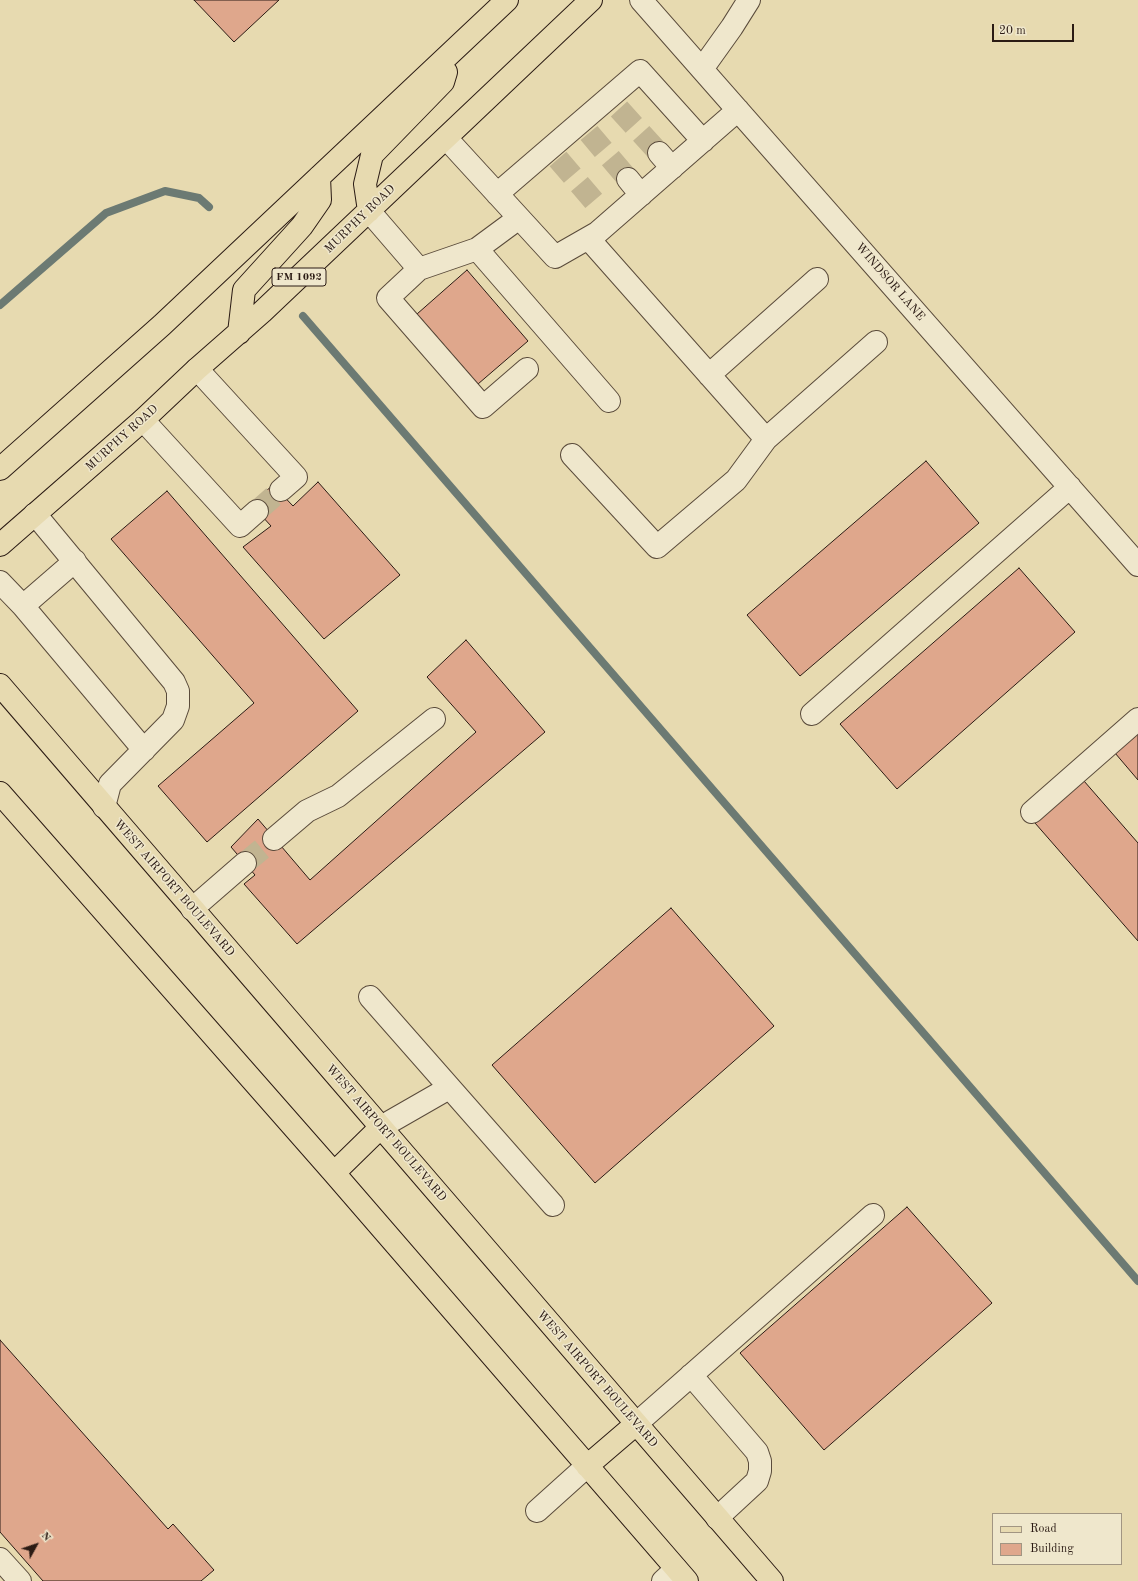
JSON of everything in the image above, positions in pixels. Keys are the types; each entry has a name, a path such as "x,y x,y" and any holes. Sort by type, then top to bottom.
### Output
{"main road":[{"path":"0,469 162,325 318,177 452,54 507,0"},
{"name":"MURPHY ROAD","path":"0,545 143,420 197,369 239,333 591,0"},
{"path":"369,211 365,184 372,155 442,82 452,54"},
{"path":"239,333 244,290 302,226 320,200 318,177"},
{"name":"WEST AIRPORT BOULEVARD","path":"0,685 772,1581"},
{"path":"0,793 334,1173 588,1466 676,1577"},
{"path":"334,1173 381,1127"},
{"path":"588,1466 636,1424"}],"street":[{"name":"WINDSOR LANE","path":"641,0 1138,565"},
{"path":"702,69 749,0"},
{"path":"497,194 554,154 614,104 640,71 703,141"},
{"path":"446,138 555,257 597,233 605,214 635,187 665,161 703,141 738,110"},
{"path":"369,211 419,269"},
{"path":"519,218 477,249 419,269 388,298 483,407 526,369"},
{"path":"588,238 766,439"},
{"path":"477,249 608,401"},
{"path":"709,375 817,279"},
{"path":"572,455 657,547 736,480 766,439 876,342"},
{"path":"197,369 296,477 281,490"},
{"path":"143,420 240,526 257,511"},
{"path":"812,714 1070,487"},
{"path":"35,514 174,682 178,691 178,706 173,720 110,784 104,807"},
{"path":"22,606 75,561"},
{"path":"0,582 144,750"},
{"path":"274,839 307,811 338,796 434,719"},
{"path":"1032,812 1138,719"},
{"path":"192,909 245,863"},
{"path":"370,997 553,1205"},
{"path":"381,1127 449,1088"},
{"path":"636,1424 873,1215"},
{"path":"691,1375 757,1452 760,1461 760,1470 757,1481 717,1518"},
{"path":"537,1511 588,1466"},
{"path":"0,1559 20,1581"}],"building":[{"path":"194,0 279,0 234,42"},
{"path":"467,270 528,341 478,384 417,314"},
{"path":"926,461 979,523 800,676 747,615"},
{"path":"318,482 400,575 324,639 243,547 271,526 251,504 273,485 293,506"},
{"path":"167,491 358,711 207,842 158,786 254,703 111,539"},
{"path":"1019,568 1075,632 897,789 840,724"},
{"path":"466,640 545,732 297,944 244,884 255,875 231,847 258,819 310,880 476,732 427,677"},
{"path":"1138,734 1138,780 1115,753"},
{"path":"1084,781 1138,843 1138,941 1035,823"},
{"path":"671,908 774,1026 595,1183 492,1065"},
{"path":"907,1207 992,1303 824,1450 740,1353"},
{"path":"0,1340 168,1529 173,1524 214,1570 201,1581 43,1581 0,1532"}],"waterway":[{"path":"0,305 106,213 165,191 199,198 209,207"},
{"path":"303,316 1138,1281"}],"tunnel":[{"path":"619,109 659,153"},
{"path":"589,133 628,179"},
{"path":"558,159 599,207"},
{"path":"257,511 281,490"},
{"path":"245,863 274,839"}]}
